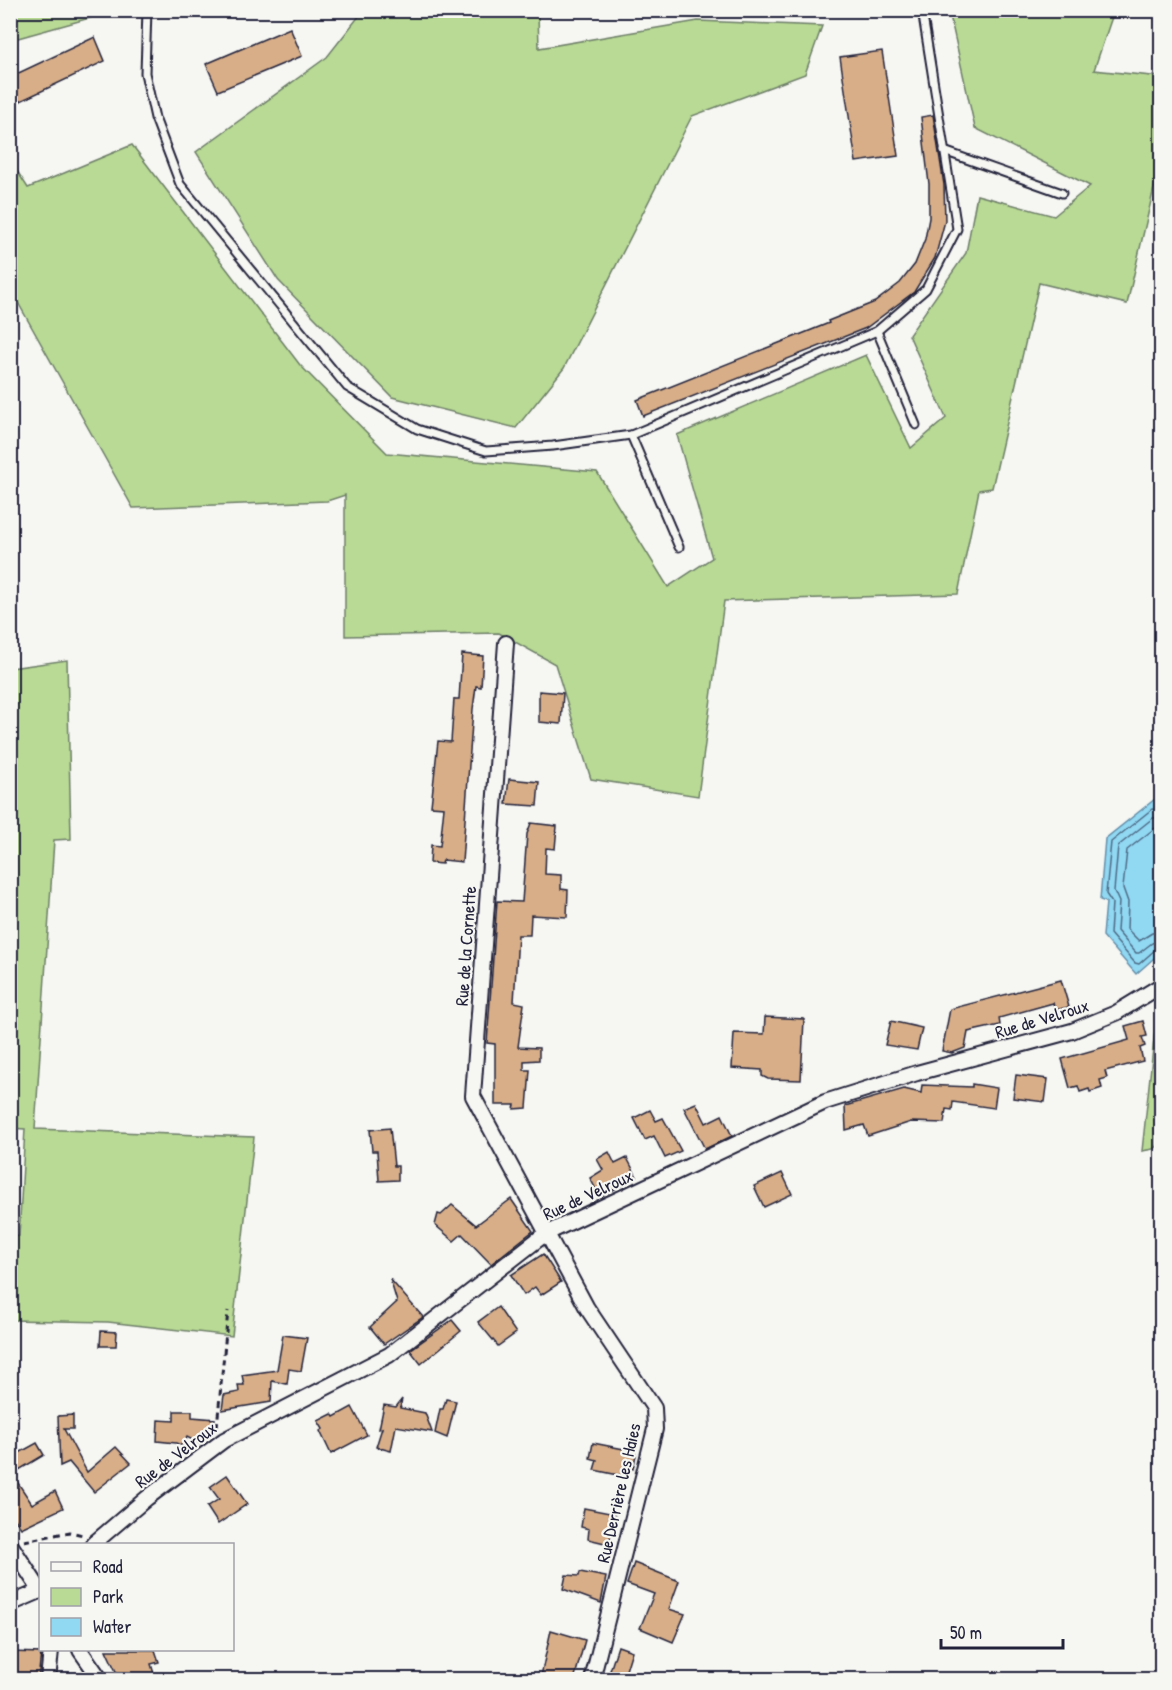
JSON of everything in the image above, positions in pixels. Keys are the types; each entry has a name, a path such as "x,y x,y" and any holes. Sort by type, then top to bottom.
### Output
{"street":[{"name":"Rue de la Cornette","path":"506,643 472,1095 545,1234"},
{"name":"Rue de Velroux","path":"96,1542 147,1498 215,1447 389,1355 545,1234 825,1102 917,1073 1072,1031 1116,1013 1159,987"},
{"name":"Rue Derrière les Haies","path":"545,1234 587,1308 654,1408 655,1430 592,1680"},
{"path":"11,1544 39,1589"},
{"path":"10,1604 39,1591"},
{"path":"48,1680 51,1651"},
{"path":"81,1651 101,1680"}],"lane":[{"path":"147,10 146,74 155,118 180,184 347,387 417,429 486,451 553,446 631,435 877,331 926,289 957,230 922,10"},
{"path":"944,151 1062,194"},
{"path":"877,331 916,425"},
{"path":"631,435 679,547"}],"path":[{"path":"215,1447 228,1311"},
{"path":"11,1544 70,1532 96,1542"}],"green space":[{"path":"11,10 115,10 115,11 11,40"},
{"path":"363,11 554,11 538,13 539,48 698,21 822,26 805,74 692,116 564,368 516,428 392,397 278,280 196,152 327,57"},
{"path":"949,11 1114,11 1094,70 1161,77 1161,158 1127,304 1039,283 992,488 979,490 958,594 724,601 698,796 591,779 555,664 499,633 345,636 345,495 327,501 133,508 11,290 10,160 28,188 132,145 300,365 387,453 597,472 668,587 712,558 677,435 866,355 911,448 946,418 909,335 966,253 977,195 1054,216 1090,186 975,128"},
{"path":"67,660 71,839 54,840 35,1129 254,1137 232,1336 108,1322 11,1320 11,1237 19,1236 25,1129 10,1128 11,668"},
{"path":"1161,998 1161,1142 1153,1149 1142,1151 1158,1001"}],"water":[{"path":"1155,799 1162,808 1161,952 1136,974 1103,936 1106,902 1100,900 1105,839"}],"building":[{"path":"290,28 302,56 218,91 206,64"},
{"path":"95,37 105,61 10,106 10,77"},
{"path":"882,51 898,156 856,162 840,57"},
{"path":"933,115 944,185 945,221 935,258 914,292 866,328 643,416 637,400 829,323 828,321 875,302 900,283 915,264 925,239 929,218 929,184 921,117"},
{"path":"462,654 483,656 481,687 476,686 473,709 462,862 443,860 442,864 430,863 431,845 440,846 444,807 431,806 438,741 451,742 454,699 459,699"},
{"path":"539,691 563,693 561,724 539,722"},
{"path":"509,779 539,782 537,806 506,804"},
{"path":"531,823 557,826 555,849 546,848 545,874 561,875 561,889 568,890 567,917 531,915 530,935 518,935 514,1002 524,1004 518,1047 539,1048 539,1060 524,1061 524,1070 530,1070 527,1108 514,1109 515,1105 495,1105 495,1044 487,1043 497,901 522,902 527,834"},
{"path":"1061,980 1069,1007 1055,1010 1053,1003 999,1018 1000,1025 968,1032 965,1048 952,1053 942,1051 950,1009"},
{"path":"765,1017 804,1019 801,1080 768,1079 762,1076 762,1070 732,1068 734,1033 764,1034"},
{"path":"891,1021 922,1028 917,1050 885,1045"},
{"path":"1143,1021 1147,1036 1142,1037 1145,1046 1140,1048 1143,1061 1105,1071 1107,1078 1100,1080 1102,1088 1080,1092 1078,1086 1070,1088 1062,1059 1129,1040 1125,1026"},
{"path":"1016,1075 1048,1079 1045,1102 1013,1098"},
{"path":"972,1084 997,1088 994,1108 953,1102 952,1110 946,1109 944,1123 911,1122 868,1136 864,1125 846,1130 845,1106 904,1089 921,1093 922,1085 972,1087"},
{"path":"696,1103 706,1123 722,1115 732,1136 705,1149 684,1108"},
{"path":"650,1110 656,1121 663,1118 681,1151 665,1158 654,1136 645,1140 634,1118"},
{"path":"390,1128 394,1166 398,1166 398,1180 379,1181 377,1151 372,1151 370,1130"},
{"path":"609,1152 615,1164 627,1158 637,1177 600,1197 590,1178 603,1170 597,1159"},
{"path":"782,1173 792,1194 764,1207 754,1186"},
{"path":"511,1199 533,1231 491,1264 462,1234 454,1241 435,1225 438,1214 441,1215 452,1205 476,1225"},
{"path":"543,1254 561,1282 541,1295 535,1287 524,1295 511,1275"},
{"path":"390,1279 423,1317 384,1344 370,1327 397,1302"},
{"path":"498,1307 516,1333 498,1346 478,1322"},
{"path":"452,1320 461,1331 421,1364 410,1350"},
{"path":"101,1331 117,1332 116,1346 100,1346"},
{"path":"283,1335 307,1338 301,1371 289,1369 287,1384 272,1381 271,1402 222,1410 224,1395 239,1392 238,1385 244,1385 242,1375 277,1370"},
{"path":"402,1399 400,1408 425,1413 432,1432 396,1426 391,1451 376,1447 382,1428 379,1429 384,1405 396,1407"},
{"path":"446,1399 456,1401 447,1438 435,1433 440,1409 443,1409"},
{"path":"352,1407 367,1435 331,1454 320,1431 323,1429 318,1421 332,1414 334,1417"},
{"path":"174,1411 192,1411 192,1417 215,1419 202,1445 187,1437 183,1446 157,1441 158,1420 174,1421"},
{"path":"73,1415 73,1429 64,1429 87,1472 116,1447 131,1463 94,1492 69,1462 60,1466 58,1416"},
{"path":"37,1443 44,1455 12,1474 32,1504 55,1491 63,1508 21,1528 10,1512 10,1458"},
{"path":"593,1443 634,1451 636,1455 633,1469 630,1469 628,1477 594,1470 597,1460 590,1458"},
{"path":"227,1475 247,1504 218,1524 207,1507 219,1499 210,1487"},
{"path":"584,1508 615,1514 609,1544 588,1539 589,1529 581,1527"},
{"path":"634,1563 679,1581 669,1609 685,1614 673,1642 640,1628 654,1594 627,1584"},
{"path":"580,1572 606,1577 601,1603 563,1589 566,1575 579,1576"},
{"path":"551,1630 585,1640 574,1680 553,1680 541,1676"},
{"path":"618,1646 632,1651 623,1680 607,1680"},
{"path":"106,1651 155,1651 159,1662 151,1664 156,1680 120,1680"},
{"path":"10,1652 41,1653 38,1680 10,1680"}]}
